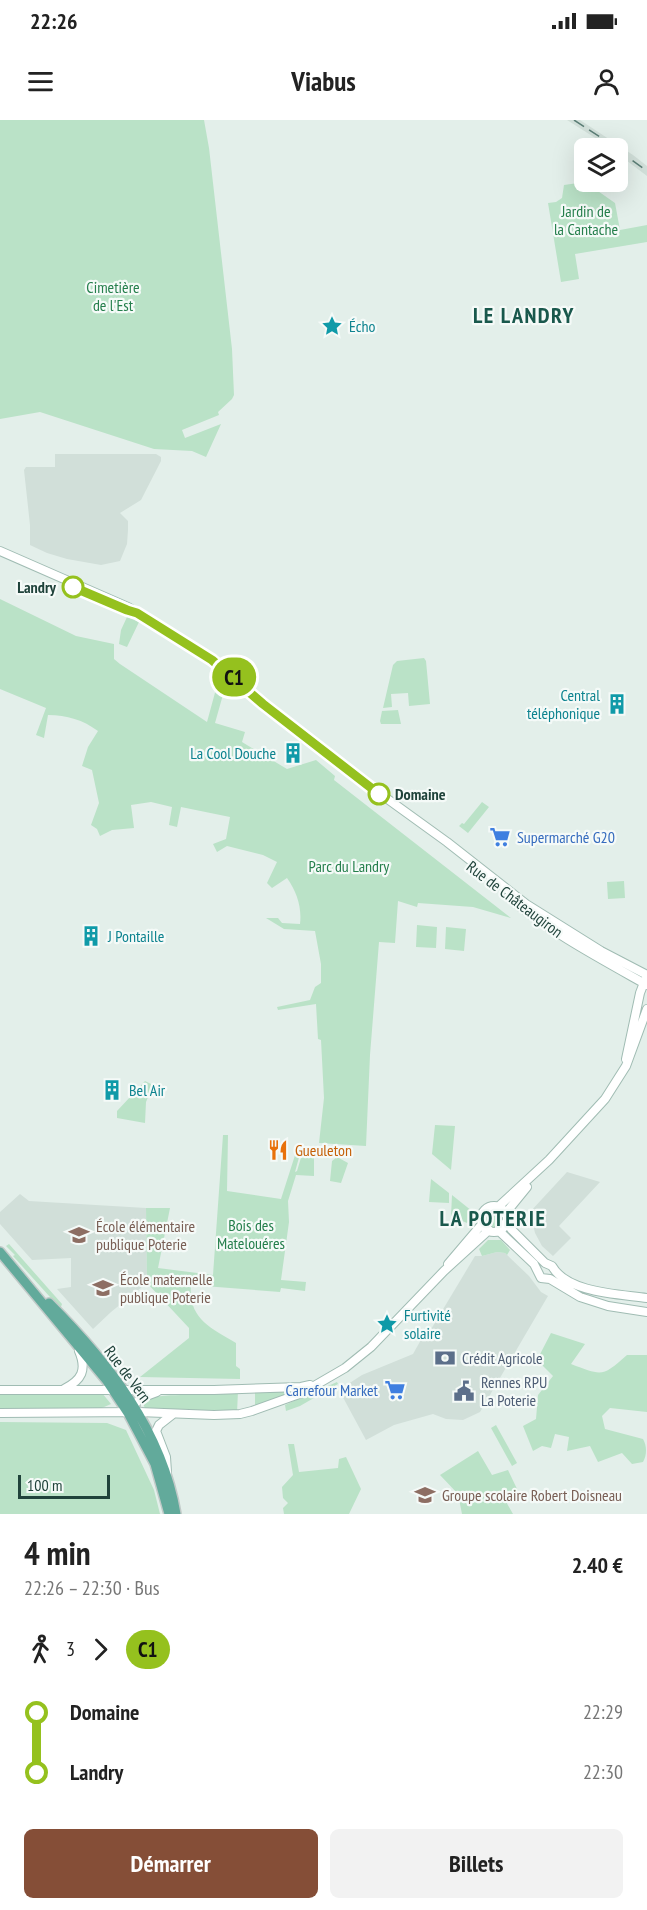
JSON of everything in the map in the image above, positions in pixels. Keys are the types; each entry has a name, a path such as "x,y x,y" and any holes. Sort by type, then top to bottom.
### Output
{"main road":[{"name":"Rue de Châteaugiron","path":"0,550 111,599 212,660 532,916 598,957 646,980"},
{"name":"Rue de Châteaugiron","path":"0,555 137,613"},
{"path":"623,1072 640,993 646,980"},
{"path":"498,1207 549,1160 599,1107 623,1072 633,1051 647,1009"},
{"path":"498,1230 549,1160"},
{"path":"486,1227 481,1216 485,1210 493,1206 498,1207 512,1230 542,1266 542,1278 552,1275 592,1290 647,1298"},
{"path":"486,1227 498,1230 542,1266 552,1266 552,1275"},
{"path":"136,1408 173,1414 246,1413 302,1393 345,1368 372,1347 444,1272 450,1260 486,1227"},
{"name":"Rue de Vern","path":"0,1252 57,1311 124,1390 155,1446 167,1477 176,1514"},
{"name":"Rue de Vern","path":"20,1274 113,1390 128,1413 155,1464 169,1514"},
{"path":"552,1275 589,1300 608,1306 647,1312"},
{"path":"59,1391 74,1384 83,1371 84,1363 78,1347"},
{"path":"0,1390 165,1390 301,1387 317,1384"},
{"path":"94,1413 110,1408 124,1390"},
{"path":"0,1413 128,1413 136,1408 141,1398 165,1390"},
{"path":"167,1477 166,1457 156,1431 159,1425 173,1414"}],"shaded area":[{"path":"567,120 580,120 607,138 595,138"},
{"path":"628,152 647,166 647,176 628,162"},
{"path":"55,454 156,454 161,457 141,500 120,513 128,521 128,530 127,544 120,561 101,565 67,559 30,545 24,470 26,467 55,467"},
{"path":"567,1172 600,1182 559,1226 571,1238 553,1256 542,1246 535,1233 530,1212"},
{"name":"École élémentaire publique Poterie","path":"20,1194 29,1201 146,1208 147,1283 93,1329 57,1289 71,1287 71,1258 32,1260 0,1224 0,1212"},
{"path":"505,1253 529,1276 541,1292 548,1296 480,1412 463,1420 446,1419 433,1414 394,1425 366,1440 339,1390 362,1375 413,1354 422,1338 430,1331 475,1256"}],"green space":[{"name":"Cimetière de l'Est","path":"0,120 204,120 232,349 234,395 218,412 219,415 182,430 185,438 221,424 206,457 192,451 154,449 40,412 0,419"},
{"name":"Jardin de la Cantache","path":"574,184 574,192 599,192 615,203 620,230 647,225 647,242 575,254 579,279 561,282 548,203 562,198 564,185"},
{"name":"Parc du Landry","path":"0,599 76,636 114,644 114,659 207,722 219,678 226,684 215,723 245,732 242,742 287,769 316,760 335,776 334,780 511,918 473,907 418,903 417,907 398,901 395,943 379,942 366,1146 319,1143 324,1098 321,1040 318,1039 316,1004 278,1010 277,1007 310,1000 315,987 321,983 321,964 315,931 284,929 266,918 278,918 282,923 300,924 298,900 287,878 272,888 267,883 277,862 263,855 227,846 217,852 213,844 226,839 230,817 181,807 177,827 169,825 172,807 151,802 131,805 134,828 112,830 100,836 97,829 91,825 99,803 92,770 82,766 88,747 98,731 74,719 48,715 44,738 36,735 46,708 0,689"},
{"path":"127,617 139,622 127,647 119,644 121,630"},
{"path":"424,658 430,704 409,706 408,693 391,694 392,707 383,708 393,665 397,661"},
{"path":"398,710 401,724 381,724 382,711"},
{"path":"482,802 489,807 468,833 459,826 464,824"},
{"path":"624,881 625,898 608,899 607,882"},
{"path":"417,925 437,927 436,948 416,947"},
{"path":"446,927 466,929 464,951 445,949"},
{"path":"145,1081 153,1085 146,1102 145,1123 117,1118 117,1111"},
{"path":"435,1125 455,1126 451,1170 432,1154"},
{"name":"Bois des Matelouéres","path":"223,1135 228,1135 227,1191 281,1199 297,1149 301,1150 295,1172 303,1151 314,1153 314,1176 296,1175 288,1201 289,1222 281,1280 306,1282 305,1291 281,1288 280,1292 191,1285 193,1306 197,1314 210,1327 236,1343 236,1366 240,1369 240,1379 140,1377 189,1338 189,1328 147,1283 146,1208 170,1208 158,1268 213,1275"},
{"path":"337,1157 348,1163 341,1183 330,1181 332,1161"},
{"path":"431,1179 449,1193 449,1203 429,1202"},
{"path":"452,1195 472,1211 471,1219 467,1223 451,1216"},
{"path":"490,1210 498,1210 503,1215 501,1226 490,1228 485,1223 485,1215"},
{"path":"488,1240 501,1240 510,1250 507,1255 497,1252 482,1256 479,1249"},
{"path":"9,1244 62,1304 61,1307 13,1256 15,1255 6,1246"},
{"path":"551,1333 585,1344 571,1364 590,1371 607,1371 627,1355 647,1355 647,1412 610,1408 602,1416 605,1429 643,1439 646,1451 643,1462 632,1464 622,1453 598,1462 590,1446 567,1451 569,1437 555,1434 551,1448 542,1446 533,1451 523,1426 536,1419 538,1395 553,1376 537,1360"},
{"path":"337,1382 338,1384 300,1406 286,1411 285,1405"},
{"path":"0,1391 102,1393 111,1404 95,1411 0,1410"},
{"path":"238,1391 237,1413 174,1412 145,1408 142,1402 160,1396"},
{"path":"255,1391 295,1391 255,1408"},
{"path":"0,1422 107,1423 126,1430 154,1490 160,1514 0,1514"},
{"path":"496,1425 517,1463 512,1466 491,1428"},
{"path":"288,1444 294,1444 299,1472 338,1468 339,1459 346,1457 361,1489 349,1514 284,1514 283,1508 288,1503 283,1498 282,1487 293,1475"},
{"path":"478,1451 492,1475 508,1470 518,1491 505,1500 513,1514 462,1514 458,1494 440,1475"}],"railway":[{"path":"574,120 602,138"},
{"path":"628,157 647,171"}],"bus line":[{"name":"C1","path":"73,587 137,613 193,647 379,794"}],"place":[{"name":"Écho","path":"332,326"},
{"name":"Landry","path":"73,587"},
{"name":"Central téléphonique","path":"617,704"},
{"name":"La Cool Douche","path":"293,753"},
{"name":"Domaine","path":"379,794"},
{"name":"Supermarché G20","path":"500,837"},
{"name":"J Pontaille","path":"91,936"},
{"name":"Bel Air","path":"112,1090"},
{"name":"Gueuleton","path":"278,1150"},
{"name":"École élémentaire publique Poterie","path":"79,1235"},
{"name":"École maternelle publique Poterie","path":"103,1288"},
{"name":"Furtivité solaire","path":"387,1324"},
{"name":"Crédit Agricole","path":"445,1358"},
{"name":"Carrefour Market","path":"395,1390"},
{"name":"Rennes RPU La Poterie","path":"464,1391"},
{"name":"Groupe scolaire Robert Doisneau","path":"425,1495"}],"district":[{"name":"LE LANDRY","path":"524,315"},
{"name":"LA POTERIE","path":"493,1218"}]}
